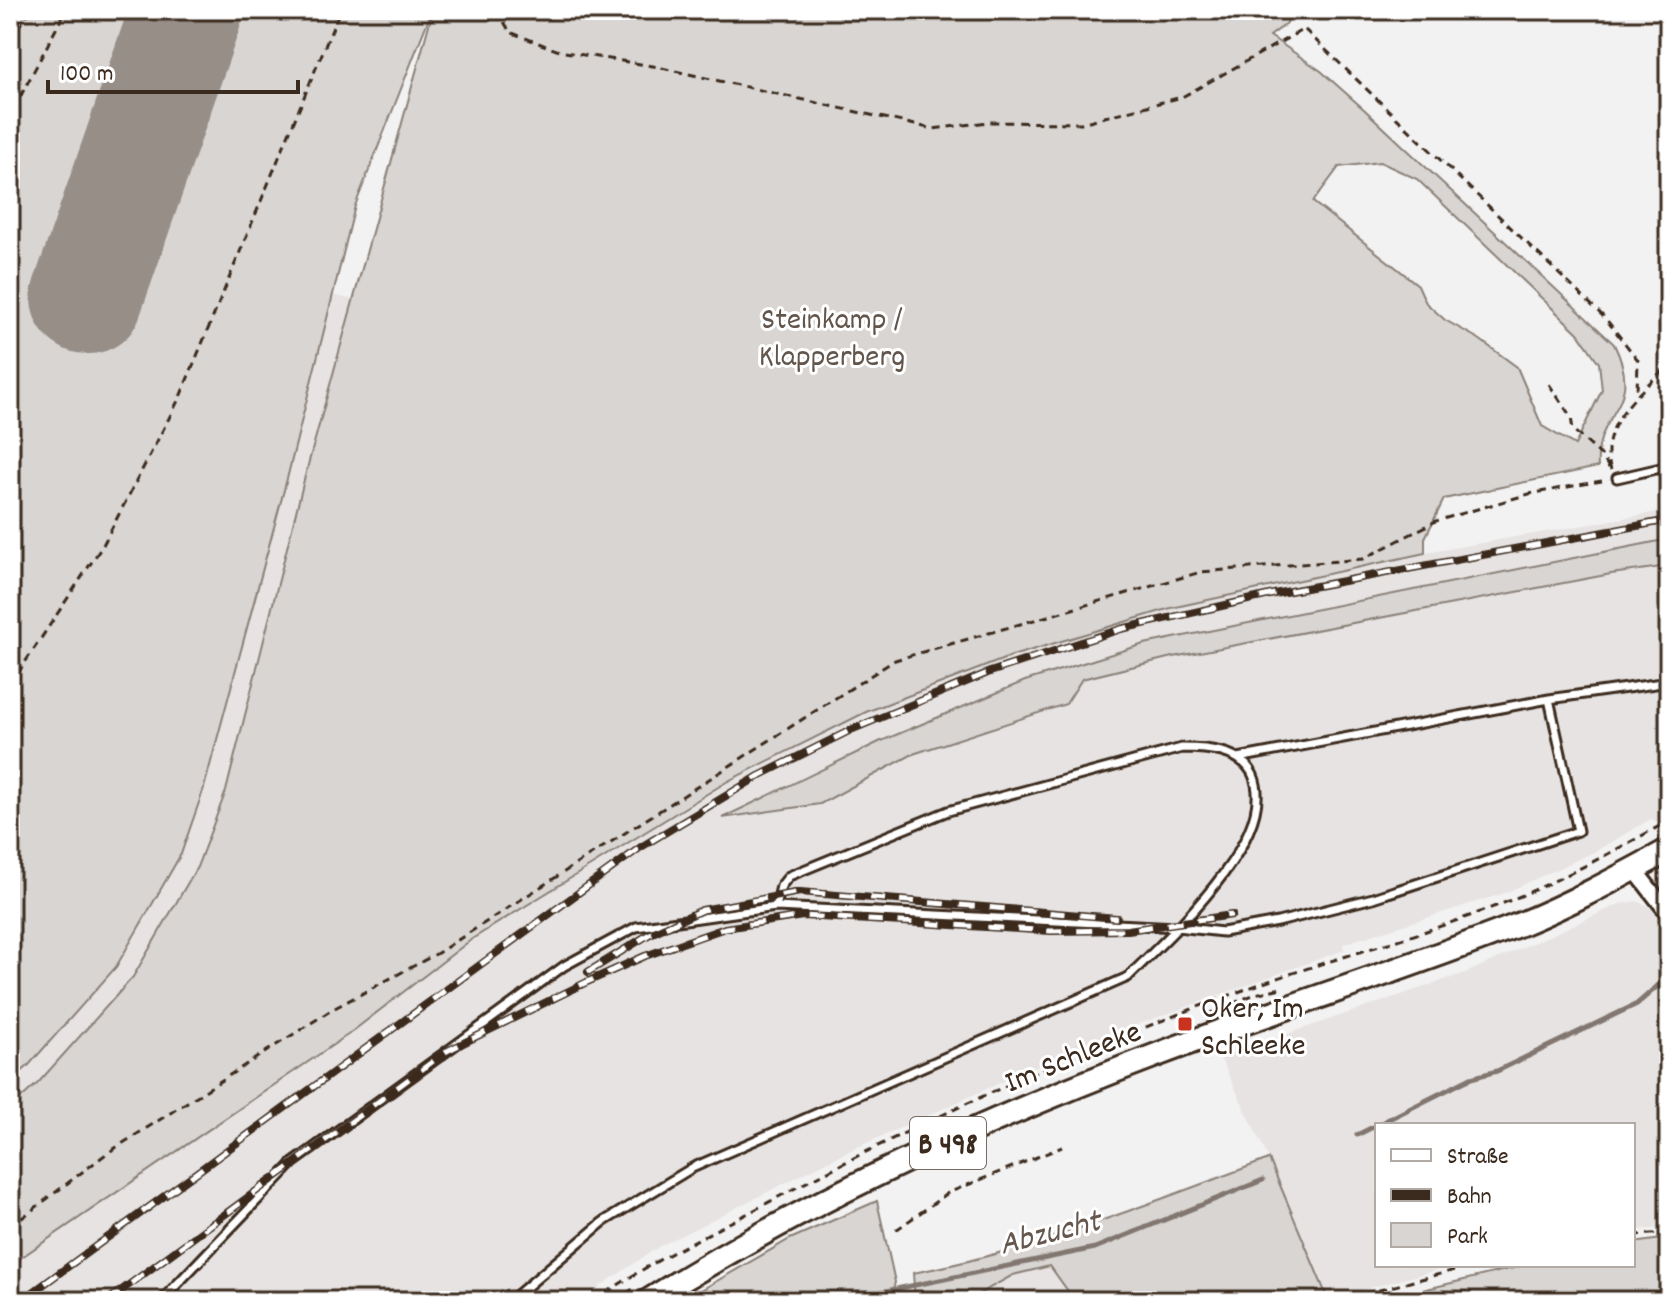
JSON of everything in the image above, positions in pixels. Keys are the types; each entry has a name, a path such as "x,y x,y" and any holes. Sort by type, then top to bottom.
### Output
{"main road":[{"name":"Im Schleeke","path":"648,1301 751,1241 871,1180 1021,1110 1160,1053 1524,922 1669,850"}],"street":[{"path":"1634,869 1666,911"}],"lane":[{"path":"1617,478 1669,466"},
{"path":"776,907 781,886 789,876 948,811 1182,748 1199,748 1238,758 1549,699 1669,682"},
{"path":"161,1301 293,1163 564,966 636,927 776,907 1177,927 1223,932 1278,922 1373,898 1578,831 1549,699"},
{"path":"510,1301 603,1222 692,1168 1128,977 1177,927 1241,849 1253,826 1258,804 1256,783 1250,768 1238,758"}],"path":[{"path":"10,39 30,10"},
{"path":"10,123 18,101 66,10"},
{"path":"10,685 103,545 180,397 340,10"},
{"path":"497,10 510,32 559,51 653,66 933,129 988,122 1081,123 1182,97 1304,29 1605,318 1638,360 1637,395"},
{"path":"1609,468 1609,442 1618,421 1637,395 1669,365"},
{"path":"10,1227 120,1145 333,1009 436,954 895,660 1201,572 1363,559 1436,521 1529,494 1617,478 1601,455 1573,430 1571,417 1549,384"},
{"path":"896,1230 948,1193 1062,1147"},
{"path":"1635,1235 1669,1233"},
{"path":"1338,1301 1466,1267"}],"shaded area":[{"path":"333,295 353,300 226,791 197,867 133,977 38,1083 10,1108 10,1082 116,967 181,854 223,716"},
{"path":"1669,510 1669,539 1144,644 1025,681 879,742 725,817 820,804 913,754 1066,704 1082,679 1168,658 1611,574 1669,566 1669,815 1657,822 1651,819 1594,852 1505,893 1343,944 1344,950 1095,1040 849,1151 660,1246 578,1301 10,1301 10,1265 349,1034 472,939 728,781 866,712 1012,656 1171,608 1425,553"},
{"path":"1637,901 1654,909 1669,922 1669,1228 1635,1230 1635,1123 1375,1123 1375,1267 1448,1267 1328,1299 1269,1159 1220,1057 1468,972 1620,904"},
{"path":"1050,1266 1075,1301 966,1301 1013,1275"}],"green space":[{"path":"10,10 432,10 355,206 288,475 204,788 181,854 116,967 10,1082"},
{"name":"Steinkamp / Klapperberg","path":"433,10 1294,10 1286,24 1270,36 1321,71 1366,111 1614,344 1624,383 1622,397 1603,433 1598,467 1444,499 1425,538 1425,553 1171,608 1012,656 866,712 728,781 472,939 349,1034 10,1265 10,1108 38,1083 133,977 197,867 226,791 305,476","holes":["1380,162 1417,179 1578,333 1599,363 1602,390 1575,445 1542,426 1517,367 1479,339 1445,320 1426,303 1418,285 1313,202 1339,167"]},
{"path":"1669,539 1669,566 1611,574 1168,658 1082,679 1066,704 913,754 820,804 722,818 879,742 1025,681 1144,644"},
{"path":"1269,1159 1328,1299 1160,1301 1156,1292 1137,1301 1075,1301 1050,1266 1013,1275 966,1301 915,1301 913,1273 1049,1238"},
{"path":"877,1201 895,1282 890,1301 682,1301 790,1239"},
{"path":"1669,1238 1669,1301 1377,1301 1518,1267 1635,1267 1635,1243"}],"waterway":[{"name":"Abzucht","path":"1381,1123 1471,1078 1497,1071 1637,1004 1669,976"},
{"name":"Abzucht","path":"1357,1135 1375,1126"},
{"name":"Abzucht","path":"838,1301 1095,1248 1263,1180"}],"runway":[{"path":"87,298 187,10"}],"railway":[{"path":"21,1301 641,847 759,776 853,729 990,672 1121,629 1274,594 1669,520"},
{"path":"588,972 648,935 702,910 800,892 1117,918"},
{"path":"107,1301 447,1051 645,956 725,928 803,916 1051,931 1128,930 1232,915"}],"place":[{"name":"Oker, Im Schleeke","path":"1185,1024"}]}
